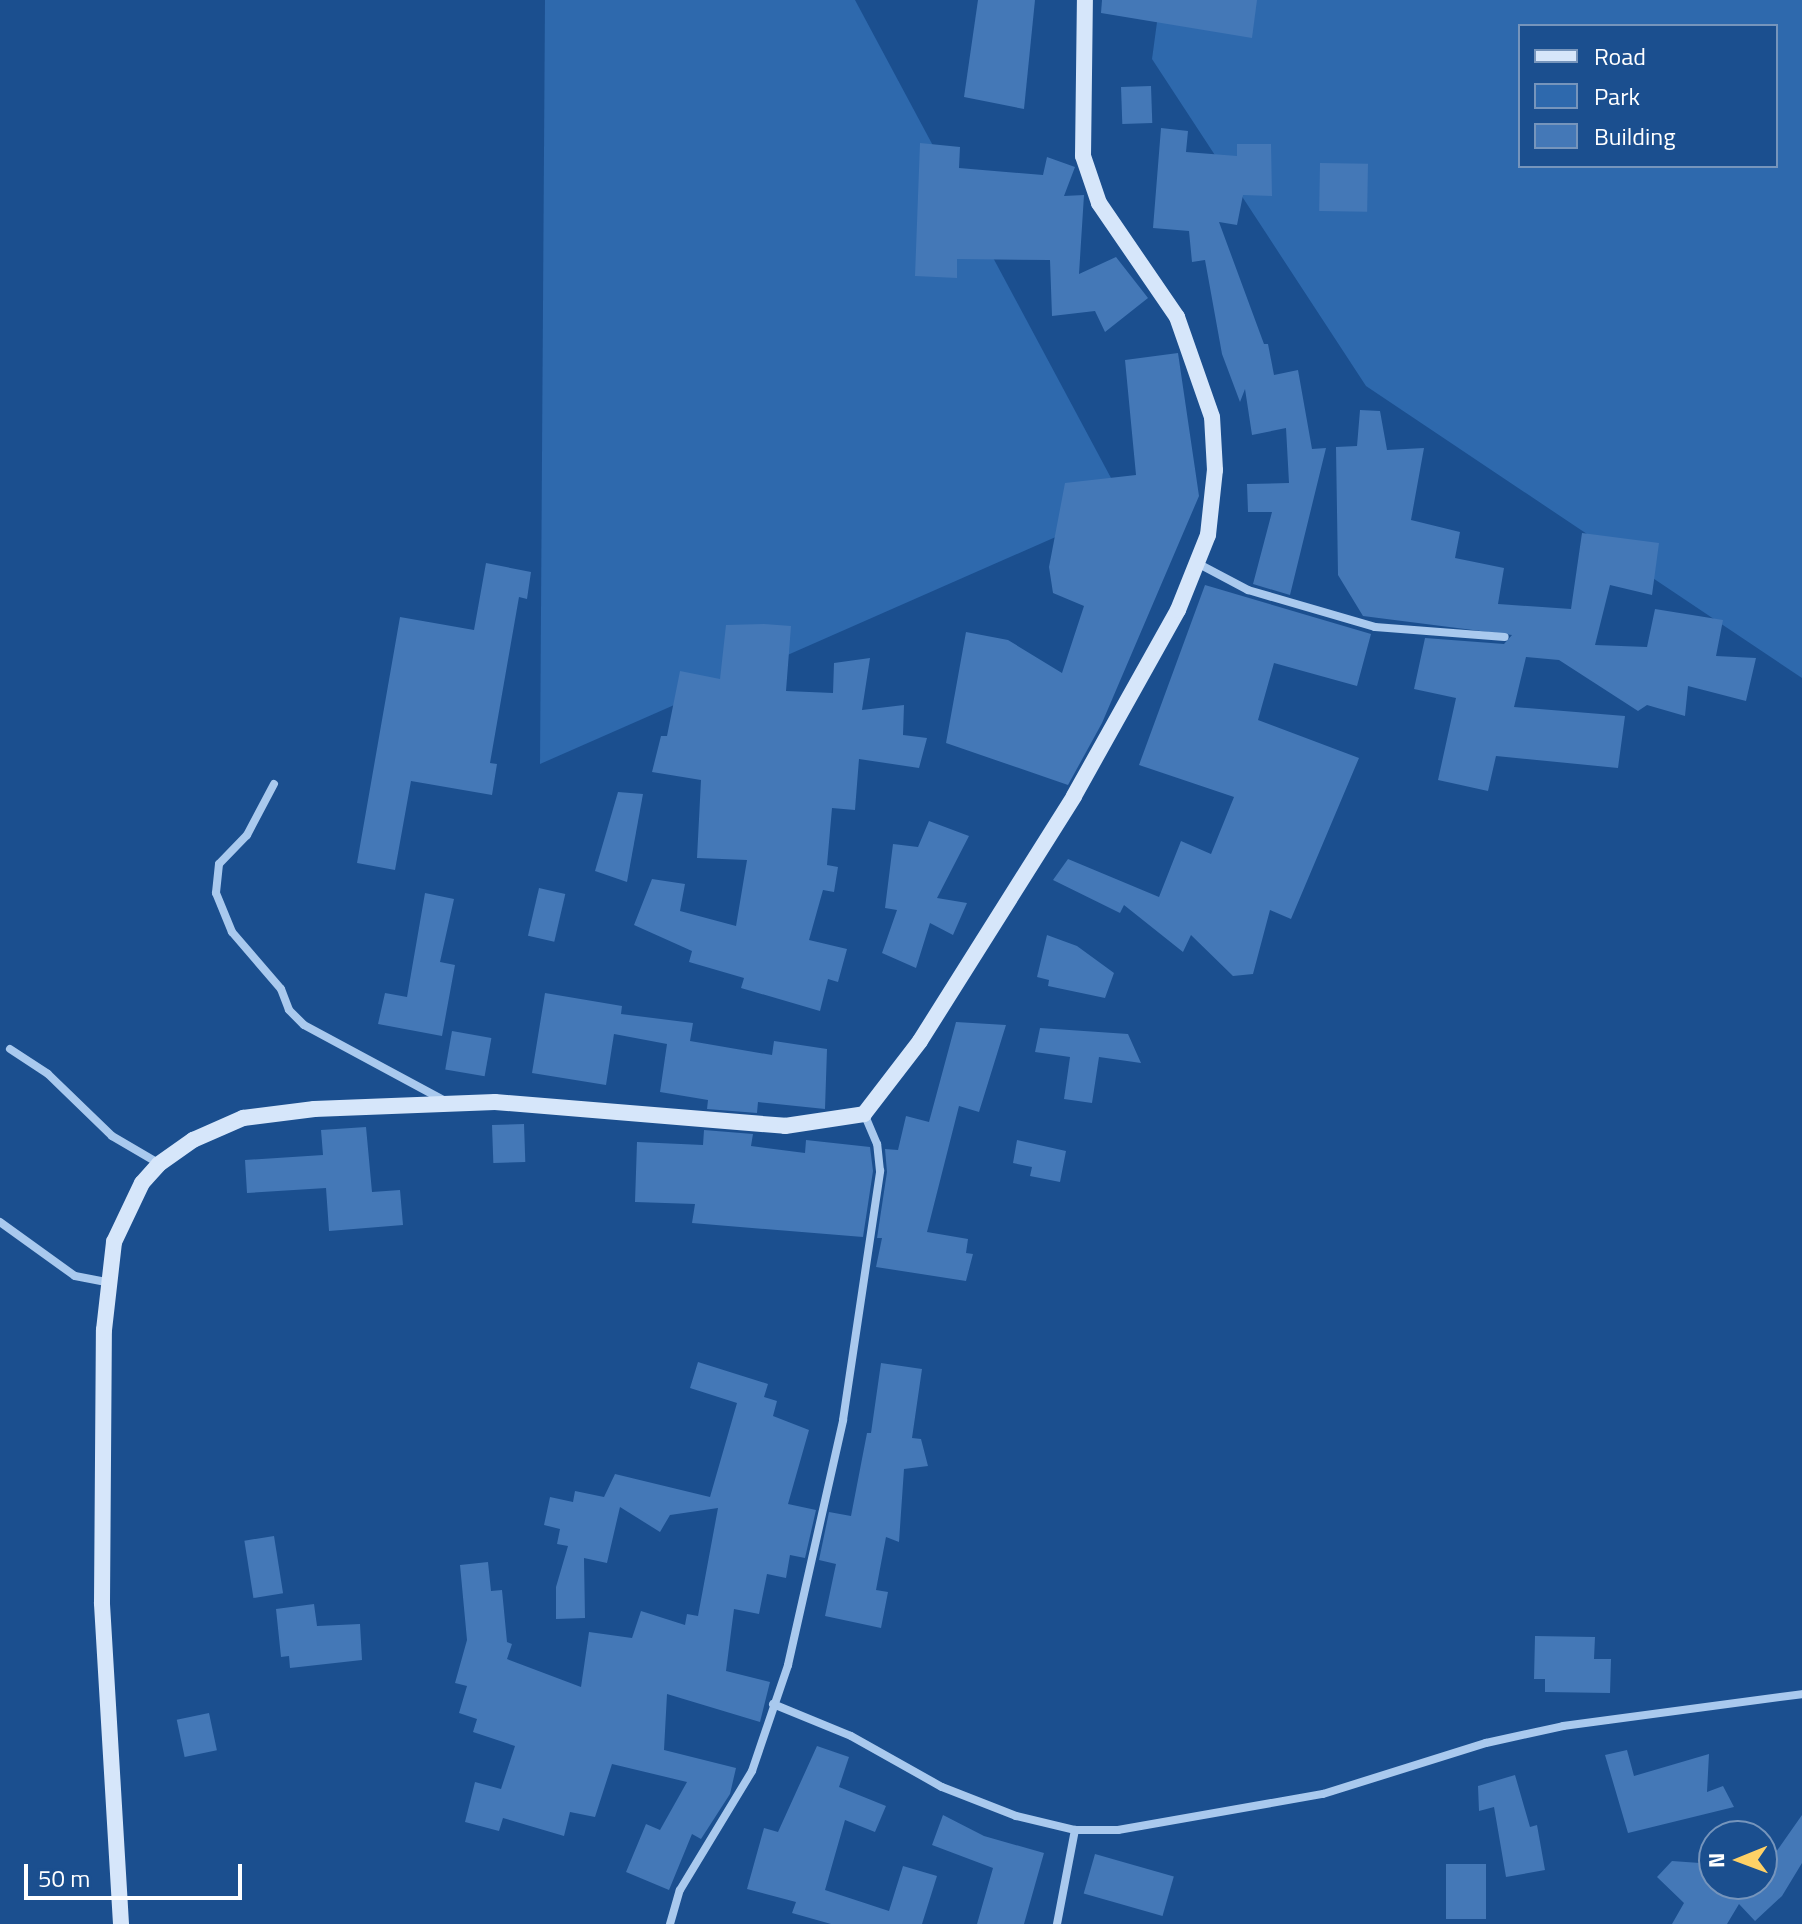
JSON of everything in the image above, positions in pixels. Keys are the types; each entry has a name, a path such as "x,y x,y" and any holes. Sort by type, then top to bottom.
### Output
{"main road":[{"path":"121,1924 102,1603 107,1282 114,1242 129,1206 159,1164 243,1118 351,1106 449,1103 611,1109 785,1126 864,1114 920,1041 1074,796 1178,610 1208,535 1214,483 1212,417 1177,317 1099,203 1083,156 1085,0"}],"street":[{"path":"1196,563 1248,590 1361,624 1505,637"},
{"path":"274,784 247,835 219,864 216,893 232,932 281,989 289,1010 304,1025 449,1103"},
{"path":"10,1049 48,1074 112,1136 143,1159 159,1164"},
{"path":"670,1924 680,1890 752,1771 788,1665 843,1420 880,1171 877,1144 864,1114"},
{"path":"0,1222 75,1276 107,1282"},
{"path":"773,1704 851,1736 942,1787 1016,1816 1075,1830 1162,1824 1323,1794 1486,1743 1617,1716 1802,1694"},
{"path":"1057,1924 1075,1830"}],"green space":[{"path":"545,0 855,0 1126,506 540,764"},
{"path":"1160,0 1802,0 1802,678 1366,386 1152,59"}],"building":[{"path":"978,0 1035,0 1024,109 964,97"},
{"path":"1102,0 1257,0 1252,38 1101,13"},
{"path":"1151,86 1152,123 1122,124 1121,87"},
{"path":"1161,128 1188,131 1186,152 1237,156 1237,144 1271,144 1272,196 1243,195 1237,225 1219,222 1264,344 1268,344 1274,375 1298,370 1312,449 1326,448 1290,595 1253,584 1272,512 1248,512 1247,484 1289,483 1286,428 1252,435 1245,389 1240,402 1222,354 1205,260 1192,262 1189,231 1153,228"},
{"path":"920,143 960,147 959,168 1043,175 1047,157 1075,167 1064,196 1084,195 1079,274 1116,257 1148,298 1105,332 1095,311 1052,316 1050,260 957,259 957,278 915,276"},
{"path":"1320,163 1368,164 1367,212 1319,211"},
{"path":"1178,353 1199,496 1102,723 1068,785 946,743 966,632 1008,640 1062,673 1084,606 1053,593 1049,567 1065,483 1136,475 1125,360"},
{"path":"1360,410 1380,411 1387,450 1424,448 1411,520 1460,532 1455,558 1504,568 1498,604 1571,609 1582,533 1659,543 1652,595 1610,585 1595,645 1647,647 1655,609 1723,620 1716,656 1756,658 1746,701 1688,686 1685,716 1647,705 1638,711 1559,660 1526,657 1514,707 1625,716 1618,768 1496,756 1488,791 1438,780 1456,698 1414,689 1425,638 1504,644 1512,635 1363,616 1338,575 1336,447 1357,446"},
{"path":"486,563 531,572 527,599 519,597 490,763 497,764 492,795 411,781 395,870 357,863 400,617 474,630"},
{"path":"1205,585 1371,634 1357,686 1274,663 1258,720 1359,758 1291,919 1270,910 1253,974 1233,976 1191,935 1183,952 1124,905 1120,913 1053,880 1068,859 1159,897 1181,841 1211,854 1234,797 1139,765"},
{"path":"726,625 791,626 786,691 833,693 834,663 870,658 862,710 904,705 903,735 927,738 919,768 859,759 855,810 832,808 827,865 838,867 834,892 823,890 809,940 847,949 838,982 828,979 820,1011 741,988 744,978 689,962 692,951 634,925 652,879 685,884 680,911 736,926 747,860 697,858 701,780 652,772 661,736 667,736 680,671 720,679"},
{"path":"618,792 643,794 627,882 595,871"},
{"path":"929,821 969,836 937,898 967,903 953,935 930,923 916,968 882,953 897,910 885,908 893,844 918,847"},
{"path":"539,888 565,894 554,942 528,936"},
{"path":"425,893 454,899 440,962 455,965 442,1036 378,1024 385,993 407,997"},
{"path":"1047,935 1077,946 1114,973 1105,998 1048,986 1049,980 1037,977"},
{"path":"545,993 622,1006 621,1014 693,1023 690,1041 772,1055 774,1041 827,1049 825,1109 758,1102 757,1113 707,1109 708,1100 660,1092 667,1044 614,1034 606,1085 532,1073"},
{"path":"956,1022 1006,1025 979,1112 959,1106 927,1232 968,1239 966,1253 973,1254 966,1281 876,1267 882,1238 877,1238 887,1172 885,1149 898,1150 906,1116 929,1122"},
{"path":"1040,1028 1128,1034 1141,1063 1099,1057 1092,1103 1064,1099 1070,1057 1035,1052"},
{"path":"452,1031 491,1038 485,1076 445,1069"},
{"path":"524,1124 525,1162 493,1163 492,1125"},
{"path":"366,1127 372,1192 400,1190 403,1225 329,1231 326,1188 247,1193 245,1160 323,1155 321,1130"},
{"path":"704,1130 753,1134 751,1146 805,1153 806,1140 870,1147 873,1171 863,1237 692,1223 695,1204 635,1202 637,1142 703,1145"},
{"path":"1017,1140 1066,1151 1060,1182 1030,1176 1032,1167 1013,1163"},
{"path":"698,1362 768,1384 764,1397 777,1401 773,1416 809,1430 788,1504 816,1510 805,1558 790,1555 786,1578 767,1574 759,1614 734,1609 726,1671 770,1682 760,1722 667,1694 664,1750 736,1768 730,1794 701,1839 692,1834 669,1890 626,1872 646,1824 660,1830 687,1782 612,1764 595,1817 570,1812 564,1836 503,1818 499,1831 465,1822 475,1782 501,1789 515,1746 473,1732 477,1719 459,1713 467,1686 455,1683 467,1640 460,1565 488,1562 491,1591 502,1590 507,1642 512,1644 507,1659 581,1687 589,1632 632,1638 641,1611 685,1625 687,1614 698,1616 718,1508 670,1515 660,1532 620,1507 607,1563 584,1558 585,1618 556,1619 556,1587 568,1546 557,1544 560,1529 544,1525 550,1497 573,1502 575,1491 604,1497 615,1474 710,1497 737,1403 690,1388"},
{"path":"881,1363 922,1369 912,1438 921,1439 928,1466 904,1469 899,1542 886,1537 876,1590 888,1592 881,1628 825,1616 836,1564 819,1560 829,1512 851,1516 867,1433 871,1433"},
{"path":"274,1536 283,1593 253,1598 244,1541"},
{"path":"314,1604 317,1626 360,1624 362,1660 290,1668 289,1656 281,1657 276,1609"},
{"path":"1535,1636 1595,1637 1594,1659 1611,1659 1610,1693 1545,1692 1545,1679 1534,1679"},
{"path":"209,1713 217,1750 185,1757 177,1720"},
{"path":"817,1746 849,1757 839,1787 886,1806 875,1832 845,1820 825,1890 889,1911 903,1866 937,1876 922,1924 831,1924 792,1913 796,1902 747,1889 764,1828 778,1832"},
{"path":"1627,1750 1634,1776 1709,1754 1707,1792 1723,1786 1734,1807 1628,1833 1605,1755"},
{"path":"1515,1775 1530,1827 1537,1825 1545,1870 1506,1877 1494,1807 1479,1811 1478,1786"},
{"path":"943,1815 984,1836 1044,1853 1024,1924 977,1924 993,1868 932,1845"},
{"path":"1802,1815 1802,1863 1778,1900 1778,1849"},
{"path":"1095,1854 1174,1877 1163,1916 1084,1893"},
{"path":"1672,1861 1698,1863 1698,1900 1778,1900 1755,1921 1739,1904 1727,1924 1672,1924 1684,1903 1657,1877"},
{"path":"1446,1864 1486,1864 1486,1919 1446,1919"}]}
